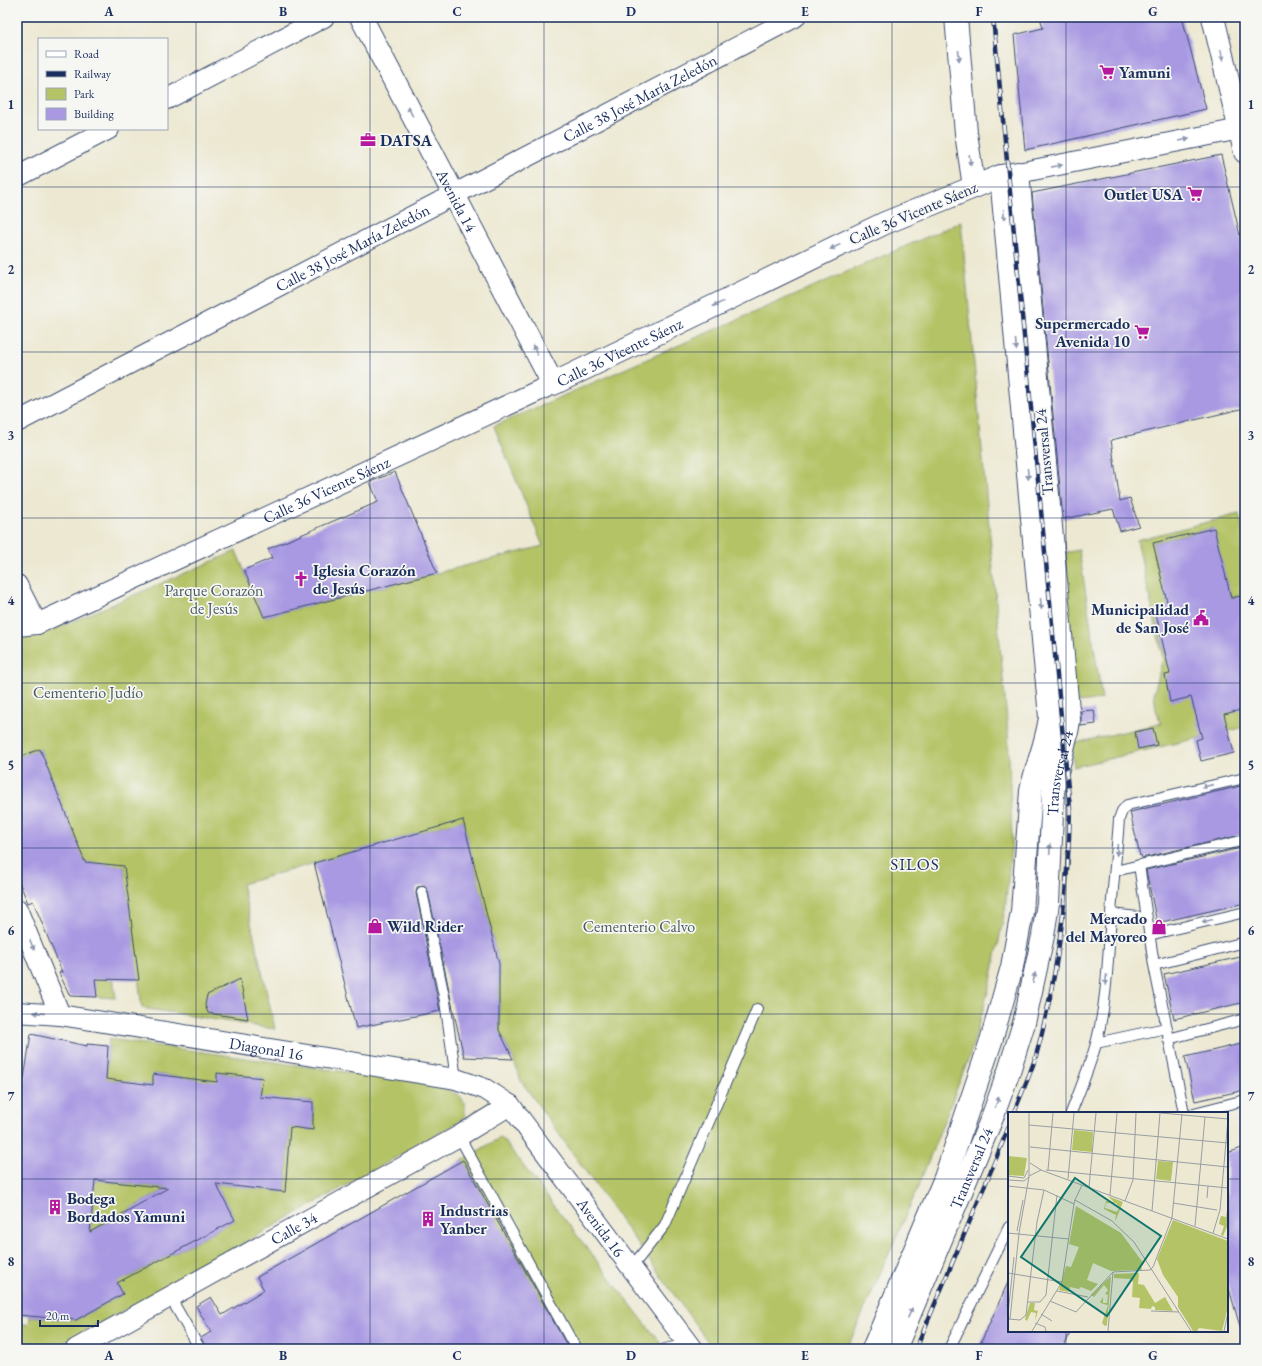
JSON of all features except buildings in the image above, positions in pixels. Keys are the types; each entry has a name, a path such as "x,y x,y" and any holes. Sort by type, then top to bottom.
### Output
{"main road":[{"name":"Avenida 14","path":"361,17 553,384"},
{"path":"956,17 966,133 974,187"},
{"path":"1213,17 1245,152"},
{"name":"Calle 36 Vicente Sáenz","path":"553,384 885,223 974,187 1010,175"},
{"name":"Transversal 24","path":"873,1349 1009,1071 1024,1023 1043,936 1048,903 1053,793 1055,778 1068,733 1069,720 1010,175"},
{"name":"Transversal 24","path":"895,1349 954,1182"}],"street":[{"path":"168,98 324,17"},
{"name":"Calle 38 José María Zeledón","path":"17,422 795,17"},
{"name":"Calle 36 Vicente Sáenz","path":"1010,175 1240,129"},
{"path":"17,177 107,130"},
{"name":"Calle 36 Vicente Sáenz","path":"17,626 37,624 553,384"},
{"path":"17,585 37,624"},
{"path":"17,909 60,1015"},
{"name":"Diagonal 16","path":"17,1012 60,1015 456,1079 486,1089 510,1105"},
{"name":"Avenida 16","path":"510,1105 690,1346"},
{"name":"Calle 34","path":"76,1349 459,1136 510,1105"}],"lane":[{"path":"1071,1112 1086,1075 1096,1043 1103,1009 1108,967 1119,820 1122,811 1127,805 1245,778"},
{"path":"1115,871 1245,840"},
{"path":"1139,865 1154,965 1184,1112"},
{"path":"422,892 445,1002 456,1079"},
{"path":"1149,935 1245,912"},
{"path":"1111,914 1147,918"},
{"path":"1154,965 1245,942"},
{"path":"631,1268 665,1225 757,1009"},
{"path":"1168,1039 1245,1019"},
{"path":"1096,1043 1166,1028"},
{"path":"1198,1112 1245,1100"},
{"path":"459,1136 576,1349"},
{"path":"949,1349 1008,1229"},
{"path":"170,1297 200,1349"},
{"path":"664,1349 690,1346"}],"green space":[{"path":"961,222 1008,732 1012,840 1005,910 991,981 970,1055 916,1192 847,1349 713,1349 521,1081 513,1059 499,1030 499,964 463,820 242,884 275,1029 142,1008 124,867 85,862 40,749 17,758 17,638 48,632 236,551 264,617 543,546 494,426"},
{"path":"1239,514 1243,530 1246,557 1246,565 1242,581 1245,583 1245,595 1231,598 1213,528 1153,543 1176,637 1162,640 1167,661 1245,709 1245,727 1074,767 1071,744 1162,723 1156,710 1154,693 1163,658 1137,540"},
{"path":"1079,550 1102,699 1073,703 1060,554"},
{"path":"109,948 116,998 97,997 91,958"},
{"path":"109,1039 439,1085 460,1096 465,1104 465,1116 457,1123 130,1307 52,1349 17,1349 17,1335 20,1335 21,1323 29,1325 30,1316 76,1320 123,1294 90,1233 95,1180 168,1188 98,1227 129,1277 235,1220 216,1184 285,1192 290,1127 313,1130 313,1102 290,1100 259,1101 263,1078 218,1073 217,1093 196,1079 154,1074 153,1085 106,1079"},
{"path":"501,1137 665,1349 562,1349 567,1346 463,1160"}],"railway":[{"path":"993,17 1070,809 1067,871 1056,965 1044,1026 1036,1056 1014,1112"},
{"path":"916,1349 1008,1128"}],"place":[{"name":"Yamuni","path":"1107,72"},
{"name":"DATSA","path":"368,140"},
{"name":"Outlet USA","path":"1195,194"},
{"name":"Supermercado Avenida 10","path":"1142,332"},
{"name":"Iglesia Corazón de Jesús","path":"301,579"},
{"name":"Municipalidad de San José","path":"1201,618"},
{"name":"Wild Rider","path":"375,926"},
{"name":"Mercado del Mayoreo","path":"1159,927"},
{"name":"Bodega Bordados Yamuni","path":"55,1207"},
{"name":"Industrias Yanber","path":"428,1219"}],"district":[{"name":"SILOS","path":"915,864"}],"park label":[{"name":"Parque Corazón de Jesús","path":"214,599"},
{"name":"Cementerio Judío","path":"88,692"},
{"name":"Cementerio Calvo","path":"639,926"}]}
